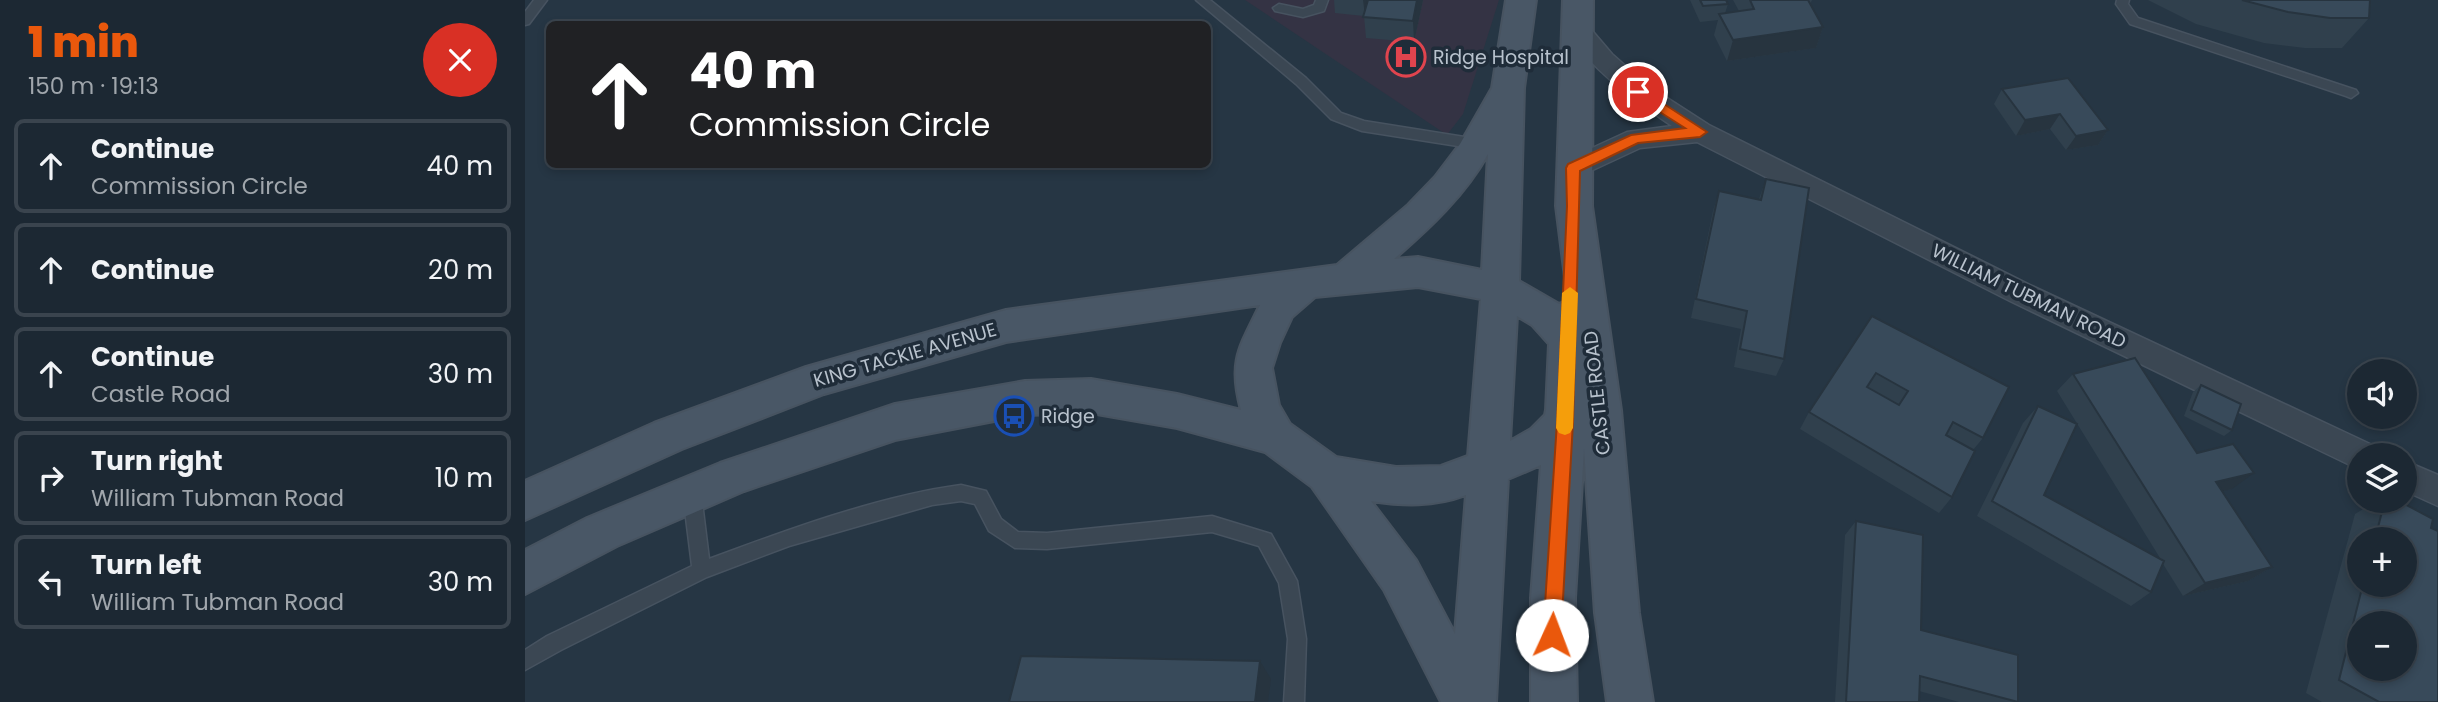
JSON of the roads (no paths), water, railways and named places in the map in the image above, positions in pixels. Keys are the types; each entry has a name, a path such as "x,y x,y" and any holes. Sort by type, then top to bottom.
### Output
{"main road":[{"path":"1473,702 1500,288 1508,89 1521,0"},
{"name":"CASTLE ROAD","path":"1576,13 1573,187 1601,410 1617,613 1630,702"},
{"path":"1346,278 1415,222 1461,170 1508,89"},
{"path":"1554,702 1551,656 1553,582 1565,422 1573,187"},
{"path":"1276,437 1260,409 1253,368 1261,342 1278,307 1306,283 1418,272 1500,288 1545,314 1568,340"},
{"name":"KING TACKIE AVENUE","path":"525,501 668,436 820,379 1006,326 1306,283"},
{"path":"525,573 602,532 735,476 895,422 1025,398 1091,396 1177,411 1276,437 1327,474 1400,575 1466,702"},
{"path":"1327,474 1408,486 1441,485 1488,471 1545,443 1565,422"}],"street":[{"name":"WILLIAM TUBMAN ROAD","path":"1576,13 1603,60 1638,92 1700,132 2020,293 2347,448"},
{"path":"1573,187 1636,139 1700,132"},
{"path":"2417,481 2438,491"}],"lane":[{"path":"525,21 541,0"},
{"path":"1202,0 1301,81 1336,117 1346,122 1477,144"},
{"path":"1279,8 1303,13 1319,8 1322,0"},
{"path":"2123,0 2122,4 2134,21 2351,93"},
{"path":"525,661 554,643 702,570 789,538 945,494 961,493 980,497 995,525 1015,540 1047,541 1212,524 1265,540 1288,581 1297,639 1294,702"},
{"path":"692,494 702,570"}],"place":[{"name":"Ridge Hospital","path":"1406,57"},
{"name":"Ridge","path":"1014,416"}]}
